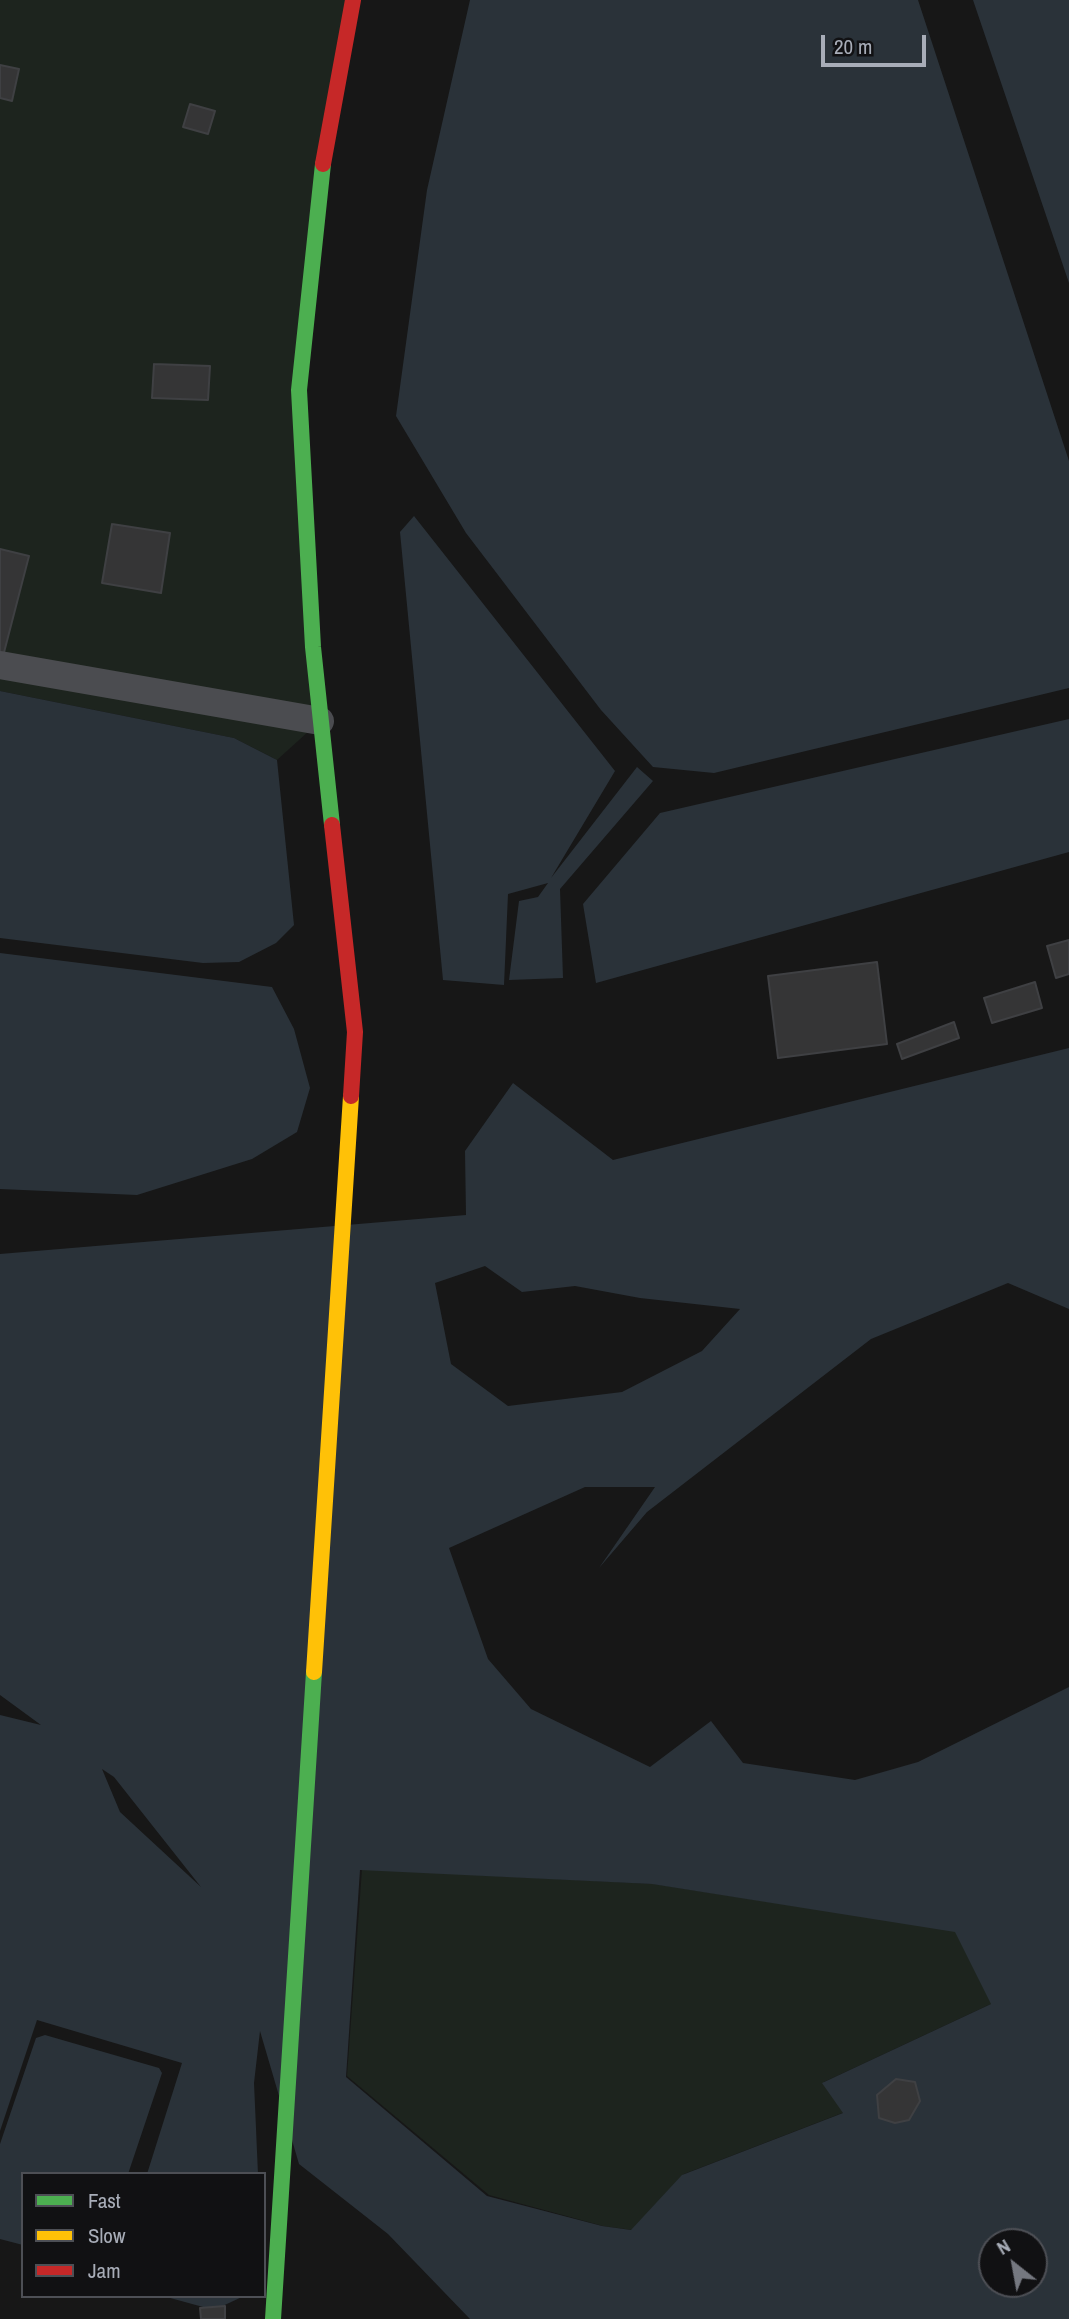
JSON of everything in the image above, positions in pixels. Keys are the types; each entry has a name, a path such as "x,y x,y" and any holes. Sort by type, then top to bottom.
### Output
{"street":[{"path":"273,2319 355,1032 320,721 299,390 325,144 353,0"},
{"path":"0,665 320,721"}],"shaded area":[{"path":"0,0 353,0 299,390 320,721 277,760 234,738 0,691"},
{"path":"470,0 918,0 1069,461 1069,688 714,773 653,767 601,710 466,533 396,416 427,190"},
{"path":"973,0 1069,0 1069,283"},
{"path":"414,516 615,771 551,878 637,767 653,781 560,889 563,978 509,980 519,901 538,897 548,883 508,894 504,985 443,980 400,532"},
{"path":"0,691 234,738 277,760 294,925 276,943 239,962 203,963 0,938"},
{"path":"1069,719 1069,852 596,983 583,904 660,813"},
{"path":"0,953 272,987 294,1029 310,1088 297,1132 252,1159 137,1195 0,1189"},
{"path":"1069,1048 1069,1309 1008,1283 871,1339 647,1512 599,1568 655,1487 585,1487 449,1548 488,1659 531,1709 650,1767 711,1721 743,1763 855,1780 918,1762 1069,1687 1069,2319 470,2319 388,2234 299,2164 260,2031 254,2083 258,2172 148,2172 182,2063 37,2020 0,2131 0,1715 41,1725 0,1695 0,1254 466,1215 465,1151 513,1083 613,1160","holes":["485,1266 522,1292 575,1286 640,1298 740,1309 702,1351 622,1392 508,1406 451,1364 435,1283","102,1769 114,1777 201,1887 120,1812","360,1870 652,1884 955,1932 991,2004 822,2083 843,2113 682,2175 631,2230 602,2226 487,2196 346,2077"]},
{"path":"362,1869 654,1884 956,1931 993,2003 824,2082 845,2112 684,2174 632,2230 603,2226 489,2195 347,2076"},
{"path":"45,2035 159,2068 162,2073 129,2172 21,2172 21,2244 0,2239 0,2144 36,2038"},
{"path":"170,2298 240,2298 214,2310"}],"building":[{"path":"0,65 19,69 12,101 0,98"},
{"path":"190,104 215,111 208,134 183,127"},
{"path":"154,364 210,366 208,400 152,398"},
{"path":"112,524 170,533 161,593 102,583"},
{"path":"0,549 29,556 1,664 0,664"},
{"path":"1069,940 1069,974 1056,978 1047,946"},
{"path":"877,962 887,1044 778,1058 768,976"},
{"path":"1035,982 1042,1008 992,1023 984,998"},
{"path":"954,1022 959,1038 902,1059 897,1044"},
{"path":"896,2079 915,2082 920,2101 909,2120 895,2123 879,2118 877,2095"},
{"path":"225,2306 225,2319 201,2319 200,2308"}],"traffic: fast":[{"path":"323,164 299,390 313,647 332,825"},
{"path":"273,2319 314,1672"}],"traffic: slow":[{"path":"314,1672 351,1096"}],"traffic: jam":[{"path":"323,164 353,0"},
{"path":"332,825 355,1032 351,1096"}]}
